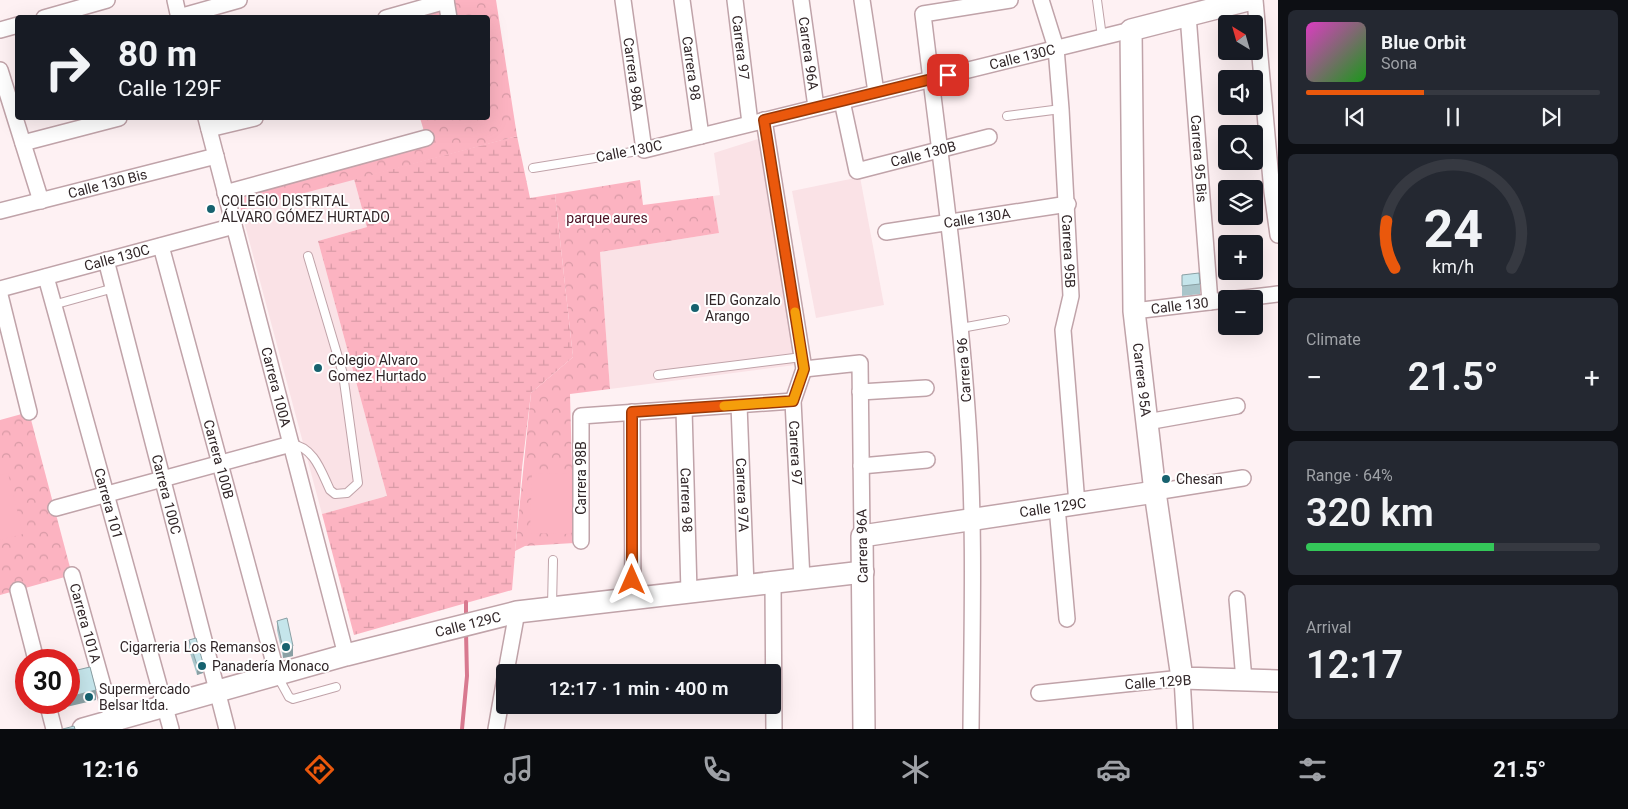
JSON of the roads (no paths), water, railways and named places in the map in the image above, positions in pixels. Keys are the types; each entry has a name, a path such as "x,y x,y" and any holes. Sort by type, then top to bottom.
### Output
{"street":[{"path":"54,15 107,0"},
{"path":"175,0 179,15"},
{"path":"186,15 240,0"},
{"path":"396,15 446,0 449,15"},
{"name":"Carrera 98A","path":"623,0 644,150"},
{"name":"Carrera 98","path":"682,0 701,136"},
{"name":"Carrera 97","path":"735,0 803,363 793,401 802,580"},
{"name":"Carrera 96A","path":"801,0 816,107"},
{"path":"862,0 876,92"},
{"name":"Carrera 96","path":"971,729 974,520 961,328 950,222 923,14 1010,0"},
{"name":"Carrera 95B","path":"1041,0 1056,48 1068,204 1071,296 1062,330 1067,506 1067,619"},
{"name":"Calle 130C","path":"644,150 1248,0"},
{"path":"1255,0 1278,235"},
{"name":"Carrera 95 Bis","path":"1188,15 1210,302"},
{"path":"0,30 15,26"},
{"name":"Carrera 95A","path":"1131,30 1134,311 1155,492 1182,678 1185,729"},
{"path":"0,70 12,87 15,104"},
{"name":"Calle 130B","path":"842,101 857,171 989,137"},
{"path":"18,120 22,143 41,201"},
{"path":"22,143 111,120"},
{"path":"207,123 236,120"},
{"name":"Carrera 100A","path":"207,123 346,655"},
{"path":"225,193 426,138"},
{"name":"Calle 130 Bis","path":"0,211 216,156"},
{"name":"Calle 130A","path":"886,232 1068,204"},
{"name":"Calle 130C","path":"0,289 234,226"},
{"name":"Carrera 100B","path":"161,246 277,674"},
{"name":"Carrera 100C","path":"106,260 227,729"},
{"name":"Carrera 101","path":"46,277 171,729"},
{"path":"1263,296 1278,294"},
{"path":"0,295 28,412"},
{"name":"Calle 130","path":"1134,311 1218,301"},
{"name":"Carrera 96A","path":"803,363 860,363 864,729"},
{"path":"860,392 926,388"},
{"path":"633,599 632,412 793,401"},
{"name":"Carrera 97A","path":"739,405 746,586"},
{"path":"1147,422 1237,406"},
{"name":"Carrera 98","path":"684,409 689,592"},
{"name":"Carrera 98B","path":"581,541 581,416 632,412"},
{"path":"56,508 291,444"},
{"path":"861,466 927,460"},
{"name":"Calle 129C","path":"862,536 1243,478"},
{"name":"Calle 129C","path":"83,729 114,725 165,706 277,674 517,612 863,572"},
{"name":"Carrera 101A","path":"72,575 114,725"},
{"path":"773,583 773,664"},
{"path":"18,590 33,649"},
{"path":"1238,599 1244,680"},
{"path":"507,664 517,612"},
{"name":"Calle 129B","path":"1039,693 1182,678 1278,681"},
{"path":"50,714 54,729"},
{"path":"496,729 499,714"},
{"path":"774,714 774,729"}],"lane":[{"path":"1097,0 1102,37"},
{"path":"1008,116 1061,109"},
{"name":"Calle 130C","path":"533,168 644,150"},
{"path":"291,444 300,445 314,456 330,490 335,494 347,493 358,483 343,374 308,256"},
{"path":"53,305 114,288"},
{"path":"961,328 1006,320"},
{"path":"658,375 803,363"},
{"path":"552,608 553,560"},
{"path":"277,674 289,697 293,699 336,686"}],"waterway":[{"path":"466,602 466,617"},
{"path":"462,729 467,676 466,632"}],"place":[{"name":"COLEGIO DISTRITAL ÁLVARO GÓMEZ HURTADO","path":"211,209"},
{"name":"IED Gonzalo Arango","path":"695,308"},
{"name":"Colegio Alvaro Gomez Hurtado","path":"318,368"},
{"name":"Chesan","path":"1166,479"},
{"name":"Cigarreria Los Remansos","path":"286,647"},
{"name":"Panadería Monaco","path":"202,666"},
{"name":"Supermercado Belsar ltda.","path":"89,697"}],"park label":[{"name":"parque aures","path":"607,218"}]}
